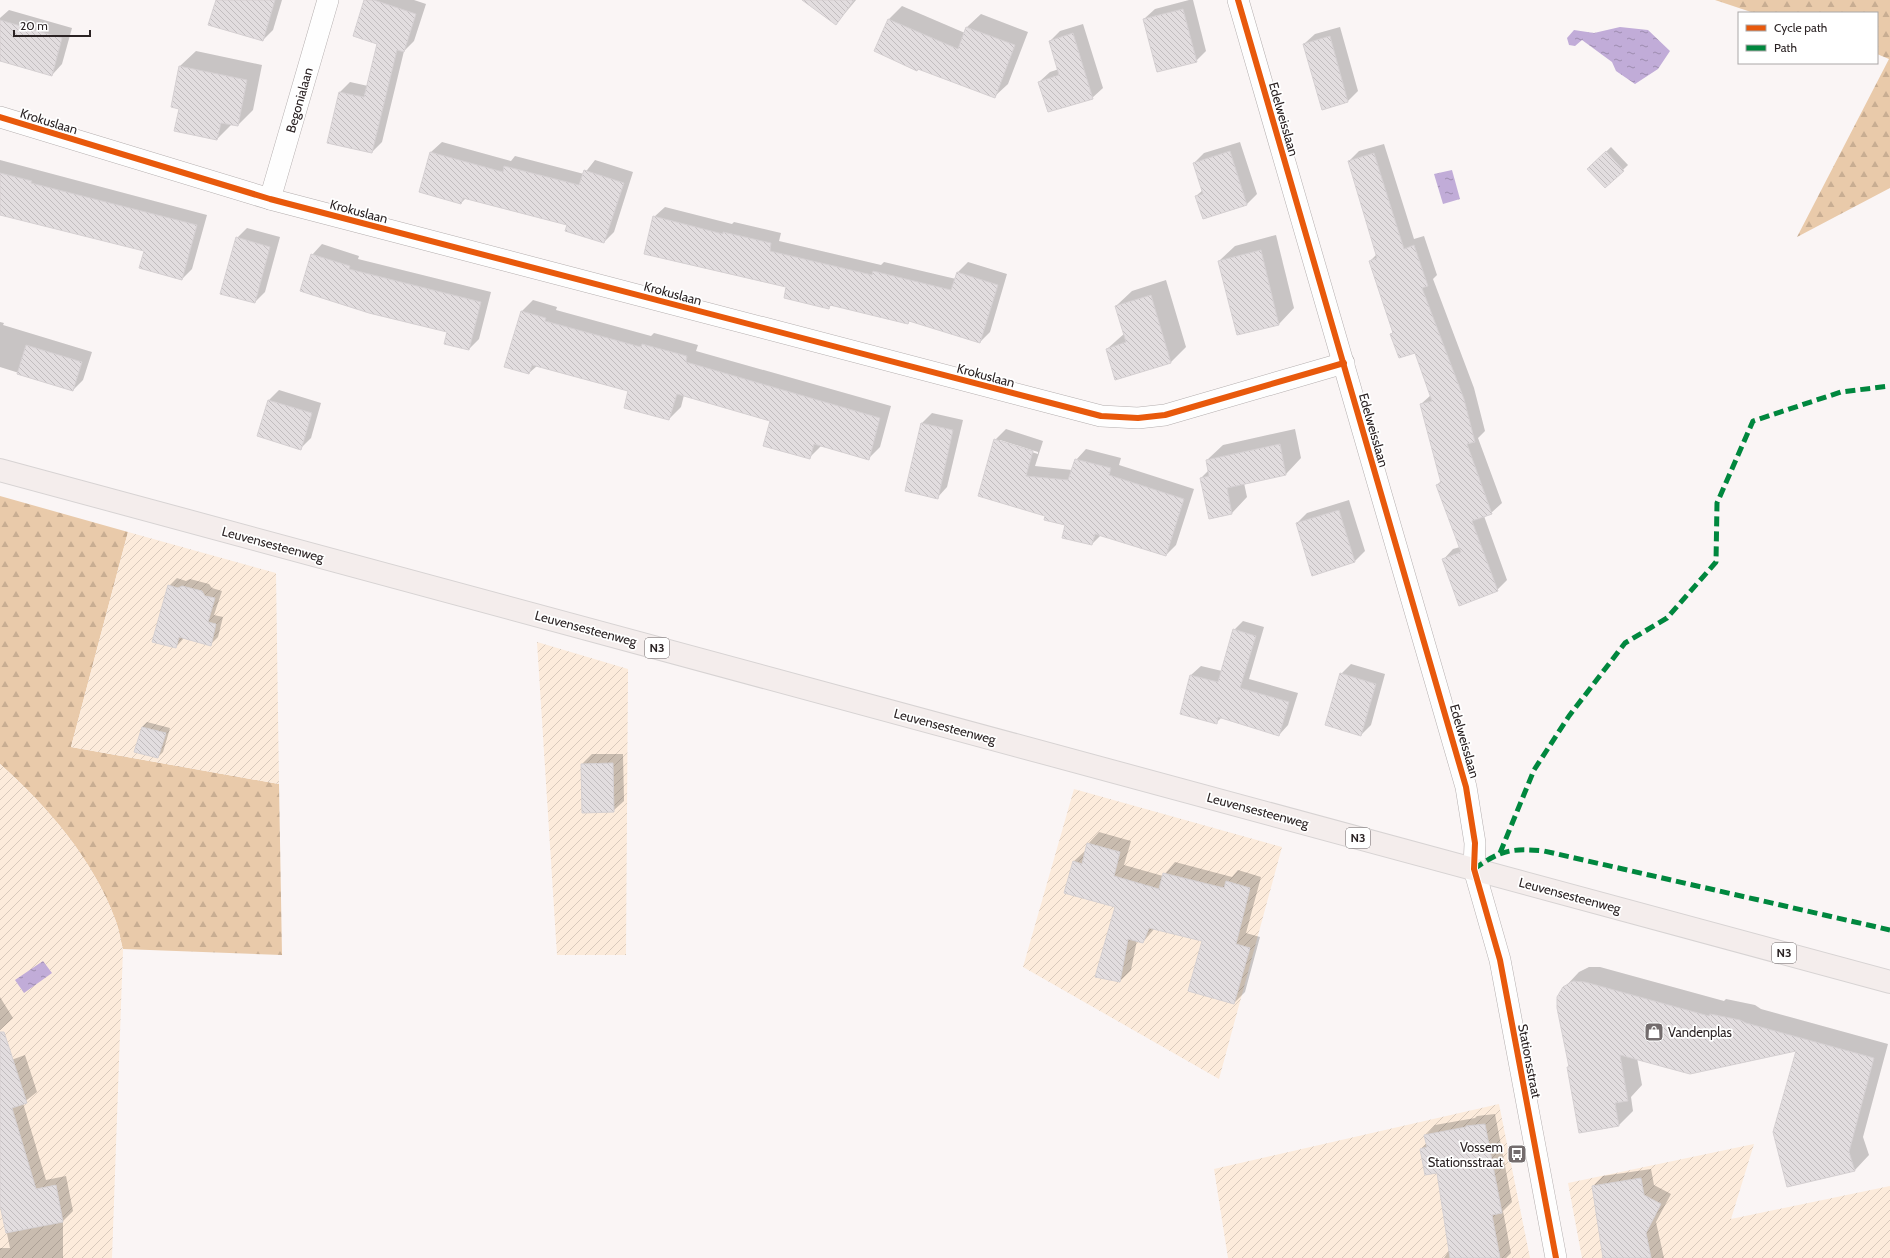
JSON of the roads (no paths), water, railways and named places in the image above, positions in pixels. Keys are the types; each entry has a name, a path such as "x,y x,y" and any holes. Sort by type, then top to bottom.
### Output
{"main road":[{"name":"Leuvensesteenweg","path":"0,470 1890,982"}],"street":[{"name":"Begonialaan","path":"270,199 328,0"},
{"name":"Edelweisslaan","path":"1238,0 1466,787 1475,843 1474,869"},
{"name":"Krokuslaan","path":"0,117 270,199 1101,416 1138,418 1165,415 1344,363"},
{"name":"Stationsstraat","path":"1474,869 1500,960 1556,1258"}],"water":[{"path":"1620,27 1648,30 1670,51 1658,69 1635,84 1616,71 1612,62 1582,40 1575,46 1569,45 1567,38 1574,30 1594,33"},
{"path":"1452,170 1460,199 1443,204 1434,174"},
{"path":"43,961 52,973 24,993 15,980"}],"place":[{"name":"Vandenplas","path":"1654,1032"},
{"name":"Vossem Stationsstraat","path":"1517,1154"}]}
